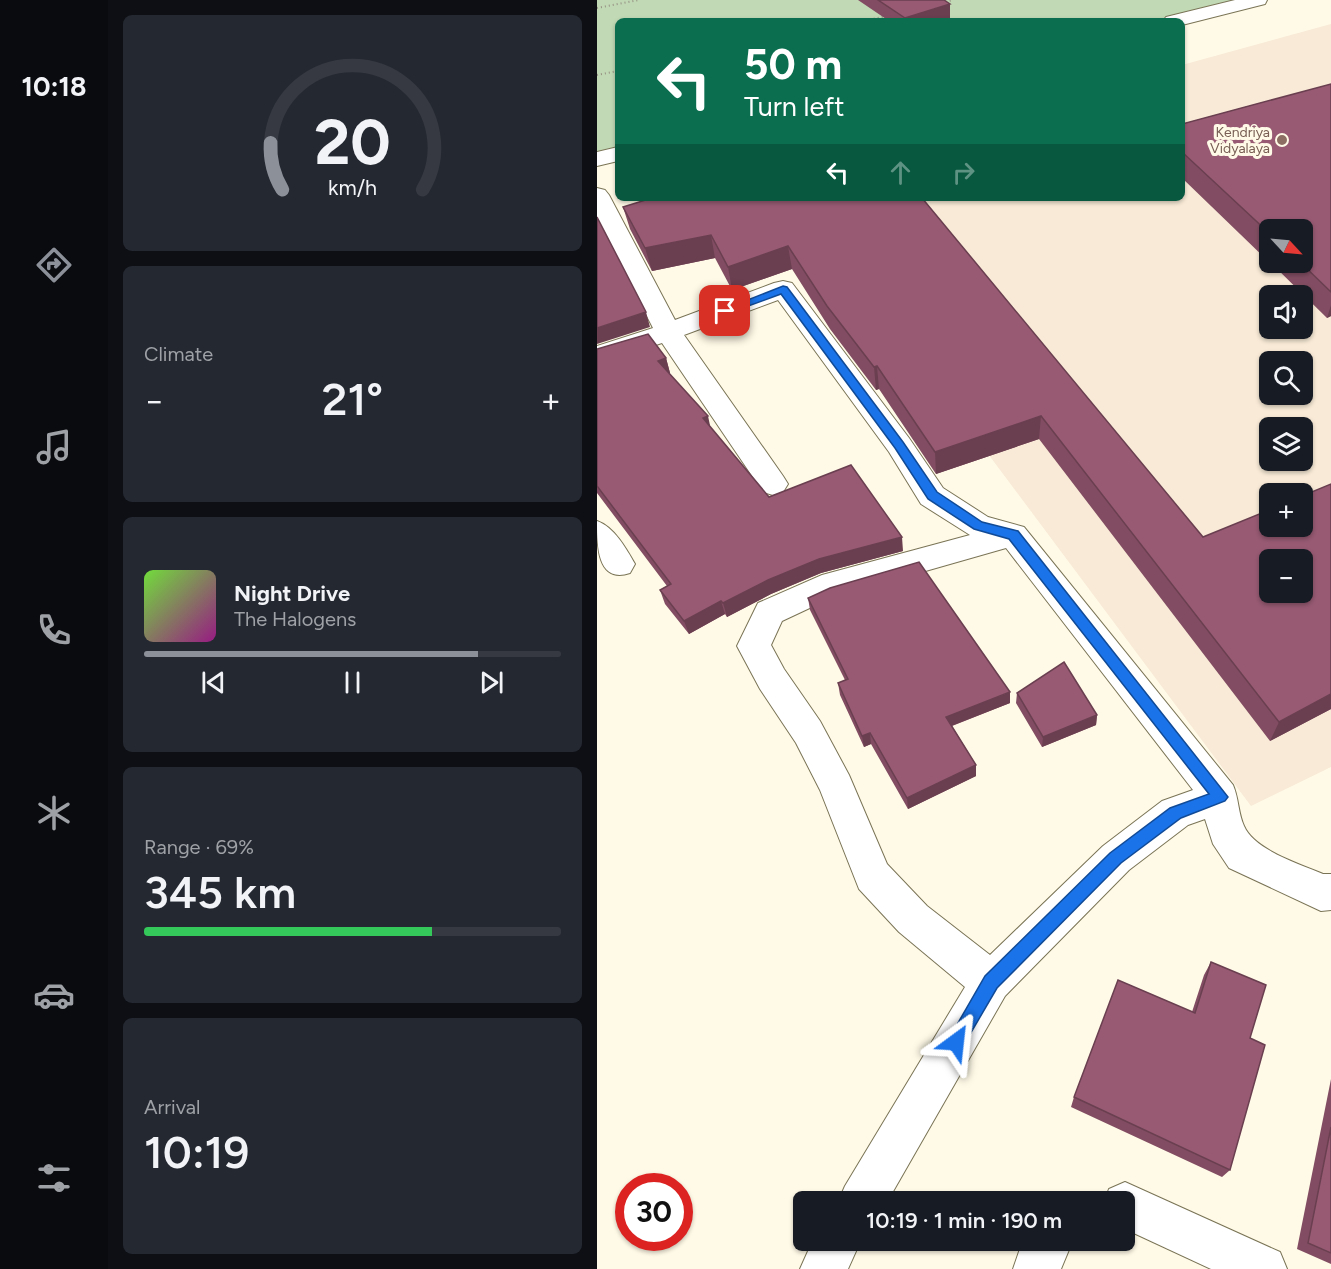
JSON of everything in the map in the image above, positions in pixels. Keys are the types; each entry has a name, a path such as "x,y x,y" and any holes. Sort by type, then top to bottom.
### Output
{"street":[{"path":"1185,18 1258,0"},
{"path":"597,159 615,155"},
{"path":"597,195 668,332 773,484"},
{"path":"597,355 783,290 899,445 932,496 978,526 1013,535 1220,797 1226,832 1242,856 1321,893 1331,892"},
{"path":"597,533 619,564"},
{"path":"991,982 913,919 873,876 836,786 813,741 772,679 754,646 769,612 822,588 1013,535"},
{"path":"868,1191 991,982 1116,858 1176,813 1220,797"},
{"path":"1135,1210 1263,1269"},
{"path":"824,1269 833,1251"},
{"path":"1037,1269 1042,1251"}],"path":[{"path":"597,8 639,0"},
{"path":"941,3 953,0"},
{"path":"877,18 897,14"},
{"path":"597,75 615,72"}],"shaded area":[{"path":"1331,24 1331,767 1251,806 799,201 1185,201 1185,64"}],"green space":[{"path":"597,0 1258,0 1185,18 615,18 615,155 597,159"}],"building":[{"path":"878,0 944,0 950,4 905,18"},
{"path":"1331,84 1331,292 1311,273 1313,219 1259,219 1259,224 1185,155 1185,123"},
{"path":"642,201 924,201 1203,537 1259,514 1259,537 1313,537 1313,491 1331,484 1331,694 1279,722 1041,416 935,452 877,366 874,367 827,306 788,246 728,267 711,235 645,248 623,207"},
{"path":"597,217 646,312 597,328"},
{"path":"648,334 666,358 658,361 708,416 703,418 769,497 851,465 902,537 819,559 768,580 723,603 721,601 684,621 660,590 671,584 597,486 597,349"},
{"path":"919,562 1010,692 946,717 976,765 907,798 870,733 862,736 838,683 848,679 808,598 830,588"},
{"path":"1064,662 1097,715 1043,737 1017,693"},
{"path":"1211,962 1266,985 1250,1038 1265,1045 1230,1170 1074,1097 1118,980 1195,1013"},
{"path":"1331,1127 1331,1253 1308,1243"}],"place":[{"name":"Kendriya Vidyalaya","path":"1282,140"}],"route":[{"path":"725,311 783,290 899,445 932,496 978,526 1013,535 1220,797 1176,813 1116,858 991,982 956,1042"}]}
